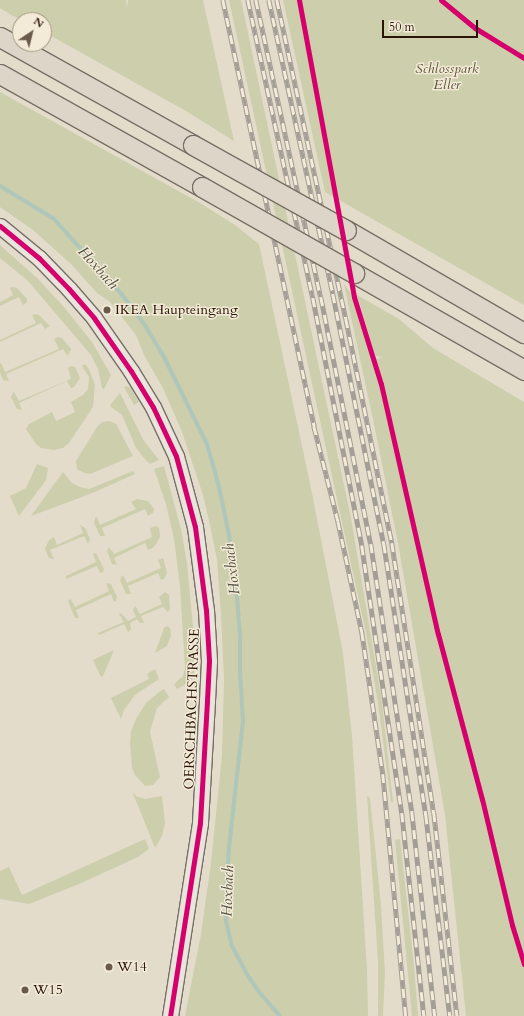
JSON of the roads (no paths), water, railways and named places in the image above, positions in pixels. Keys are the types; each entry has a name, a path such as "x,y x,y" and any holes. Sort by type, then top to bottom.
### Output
{"highway":[{"path":"0,37 346,230 524,333"},
{"path":"0,74 524,370"}],"main road":[{"name":"OERSCHBACHSTRASSE","path":"0,226 40,258 69,288 94,318 124,359 153,407 176,456 195,527 206,610 209,661 207,701 200,823 170,1016"}],"waterway":[{"name":"Hoxbach","path":"0,186 54,219 123,296 146,327 164,357 207,444 219,487 235,570 240,636 240,671 243,721 229,848 226,921 232,946 248,976 259,992 280,1016"}],"railway":[{"path":"223,0 314,426 338,521 362,632 383,774 406,1016"},
{"path":"248,0 313,298 362,546 402,813 424,1016"},
{"path":"256,0 321,297 371,544 412,812 435,1016"},
{"path":"269,0 333,294 384,544 426,815 450,1016"},
{"path":"277,0 346,319 392,543 434,813 457,1016"}],"place":[{"name":"IKEA Haupteingang","path":"107,310"},
{"name":"W14","path":"109,967"},
{"name":"W15","path":"25,990"}],"park label":[{"name":"Schlosspark Eller","path":"447,78"}]}
